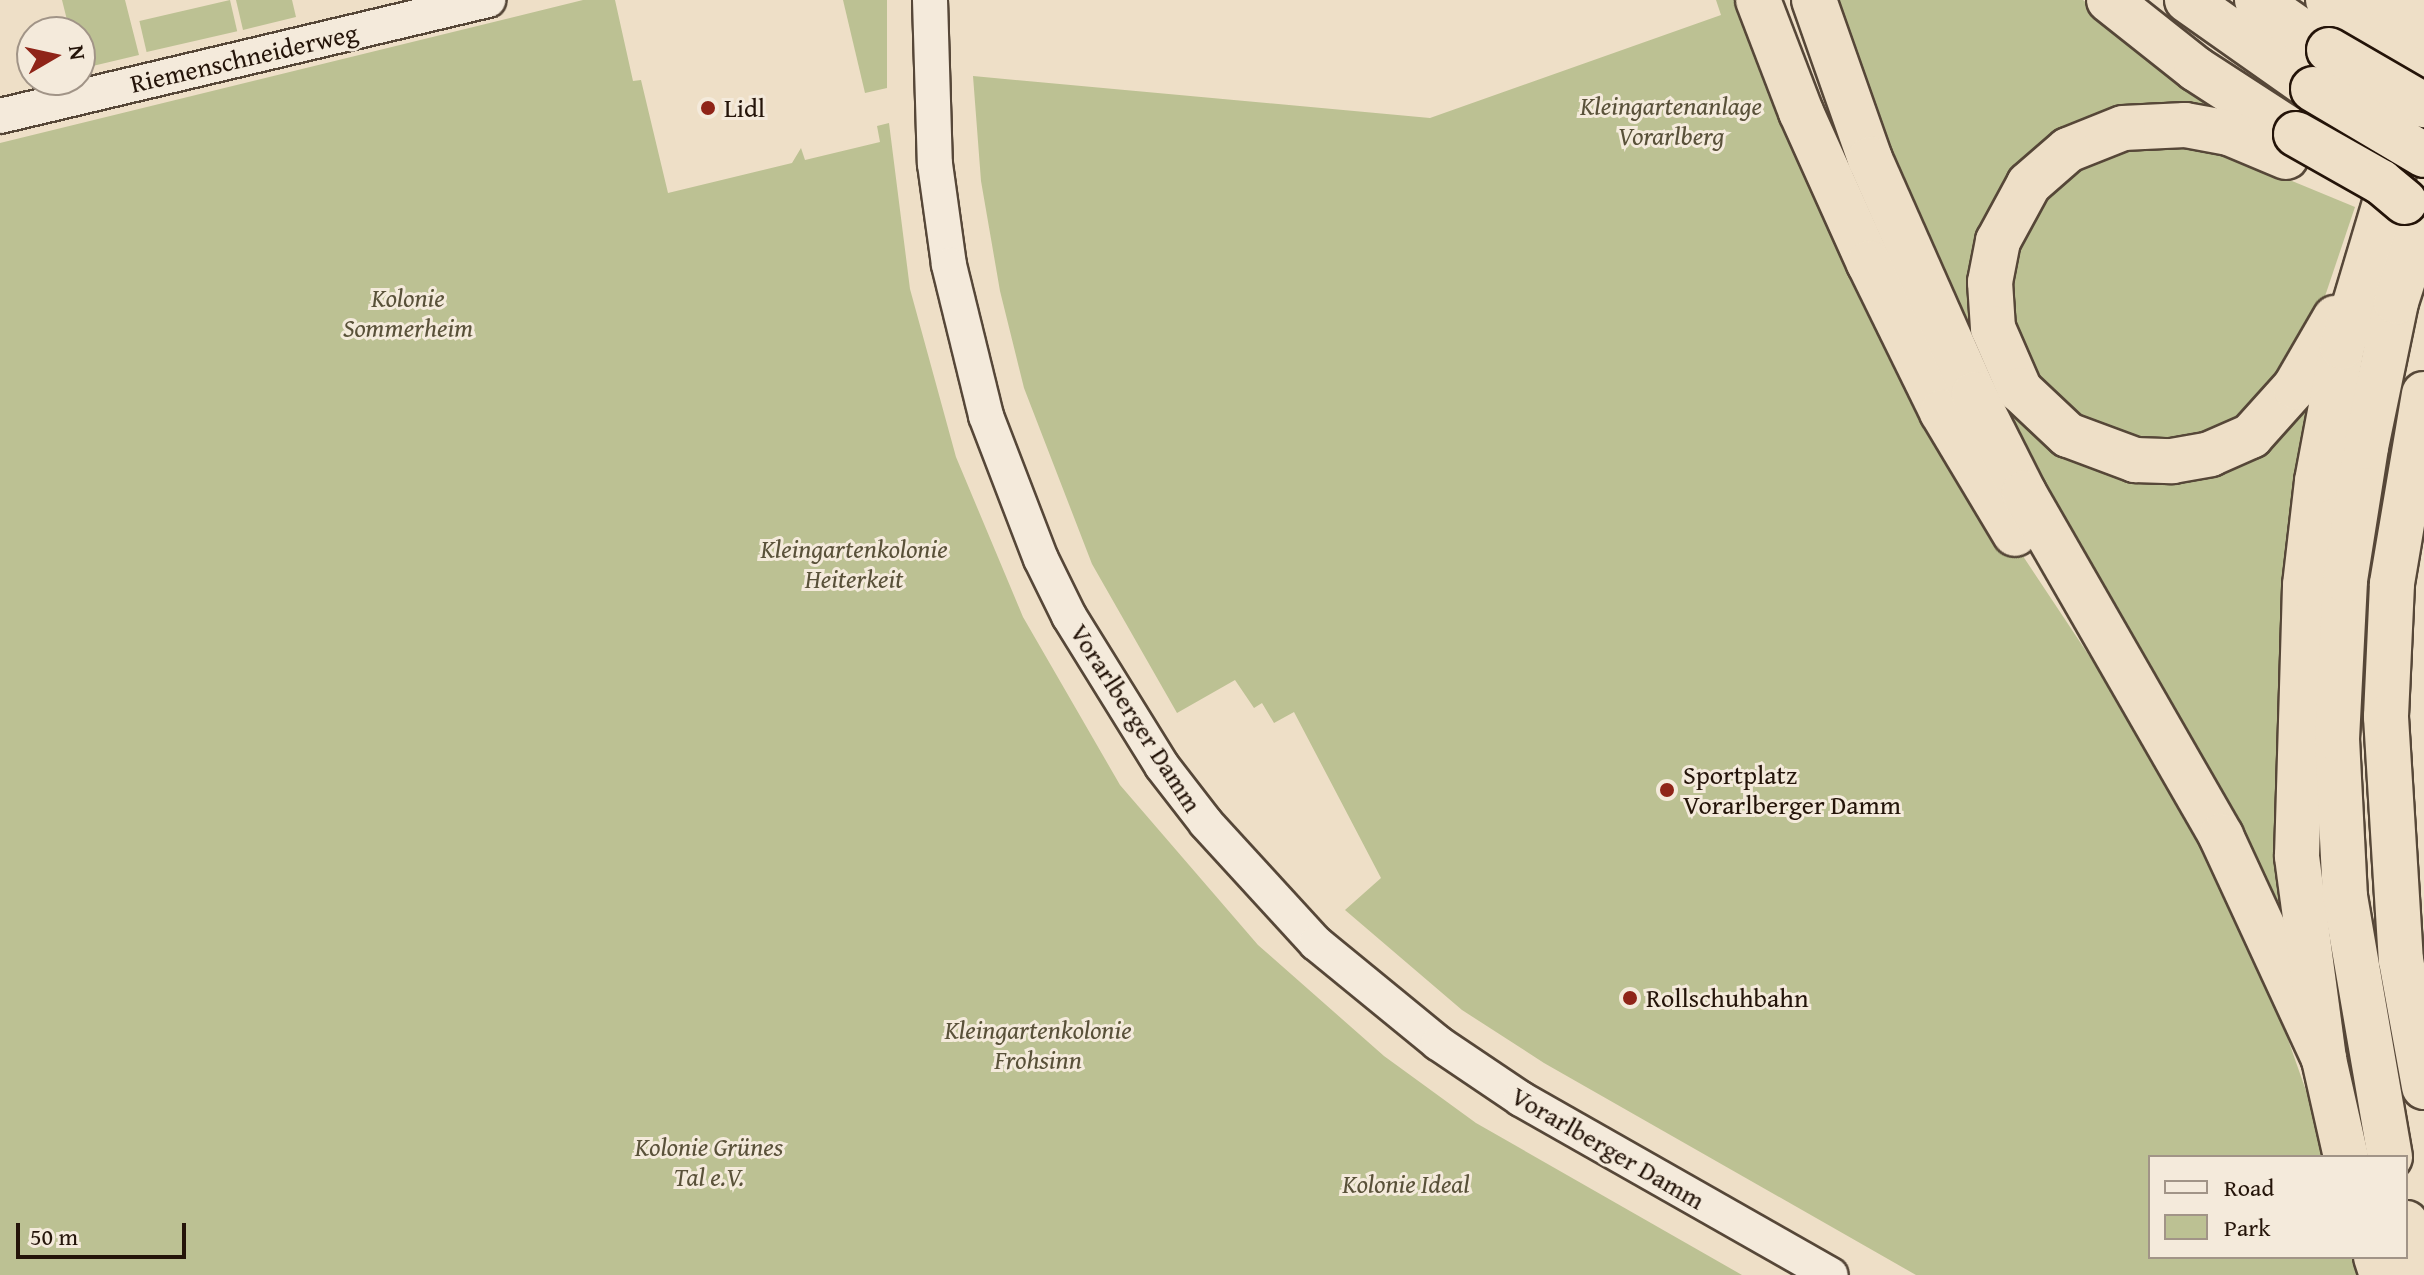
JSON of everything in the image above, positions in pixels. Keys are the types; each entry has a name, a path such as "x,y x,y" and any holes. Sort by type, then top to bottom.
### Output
{"highway":[{"path":"1758,0 1834,188 1942,412 2047,584 2108,674 2169,751"},
{"path":"1814,0 1870,159 1974,394 2169,751 2221,836 2324,1059"},
{"path":"2109,0 2291,145 2375,198 2418,209 2366,447 2345,580 2337,739 2345,897 2390,1155"},
{"path":"2187,0 2329,38 2424,56"},
{"path":"2257,0 2329,38 2424,105"},
{"path":"2389,0 2424,27"},
{"path":"2329,38 2424,155"},
{"path":"2346,1155 2324,1059 2297,856 2303,628 2317,481 2362,271 2424,81"},
{"path":"2291,145 2229,133 2151,125 2097,136 2047,166 2011,212 1998,241 1990,282 1993,328 2020,390 2043,416 2097,450 2135,460 2210,454 2251,436 2276,413 2362,271"},
{"path":"2424,394 2392,584 2386,717 2398,934 2424,1087"},
{"path":"2408,1230 2422,1275"}],"street":[{"name":"Riemenschneiderweg","path":"0,116 488,0"},
{"name":"Vorarlberger Damm","path":"930,0 935,164 949,265 986,416 1069,616 1162,766 1206,823 1316,943 1438,1043 1521,1099 1831,1275"}],"green space":[{"path":"62,0 125,0 139,55 96,65 96,16 66,16"},
{"path":"230,0 237,31 147,52 139,21"},
{"path":"236,0 292,0 296,17 243,30"},
{"path":"583,0 615,0 633,81 641,80 668,193 792,163 801,148 805,160 880,142 877,126 889,123 910,289 956,457 1023,617 1120,785 1258,945 1384,1056 1476,1123 1742,1275 0,1275 0,143"},
{"path":"843,0 887,0 887,88 865,93"},
{"name":"Sportplatz Vorarlberger Damm","path":"1716,0 1746,0 2003,526 2177,788 2271,991 2317,1122 2327,1155 2148,1155 2148,1259 2360,1259 2365,1275 1916,1275 1544,1063 1462,1010 1345,910 1381,878 1294,712 1274,723 1262,703 1254,708 1235,680 1177,713 1092,564 1024,388 1000,291 981,181 973,76 1430,118 1721,15"},
{"path":"1827,0 2083,0 2233,118 2088,122 1974,302 2097,467 2304,407 2313,411 2296,968 1996,407"},
{"path":"2198,142 2355,207 2316,323 2268,400 2198,441 2114,440 2046,397 2007,314 2019,229 2025,217 2097,152"}],"place":[{"name":"Lidl","path":"708,108"},
{"name":"Sportplatz Vorarlberger Damm","path":"1667,790"},
{"name":"Rollschuhbahn","path":"1630,998"}],"park label":[{"name":"Kleingartenanlage Vorarlberg","path":"1671,121"},
{"name":"Kolonie Sommerheim","path":"408,313"},
{"name":"Kleingartenkolonie Heiterkeit","path":"854,564"},
{"name":"Kleingartenkolonie Frohsinn","path":"1038,1045"},
{"name":"Kolonie Grünes Tal e.V.","path":"709,1162"},
{"name":"Kolonie Ideal","path":"1406,1184"}]}
